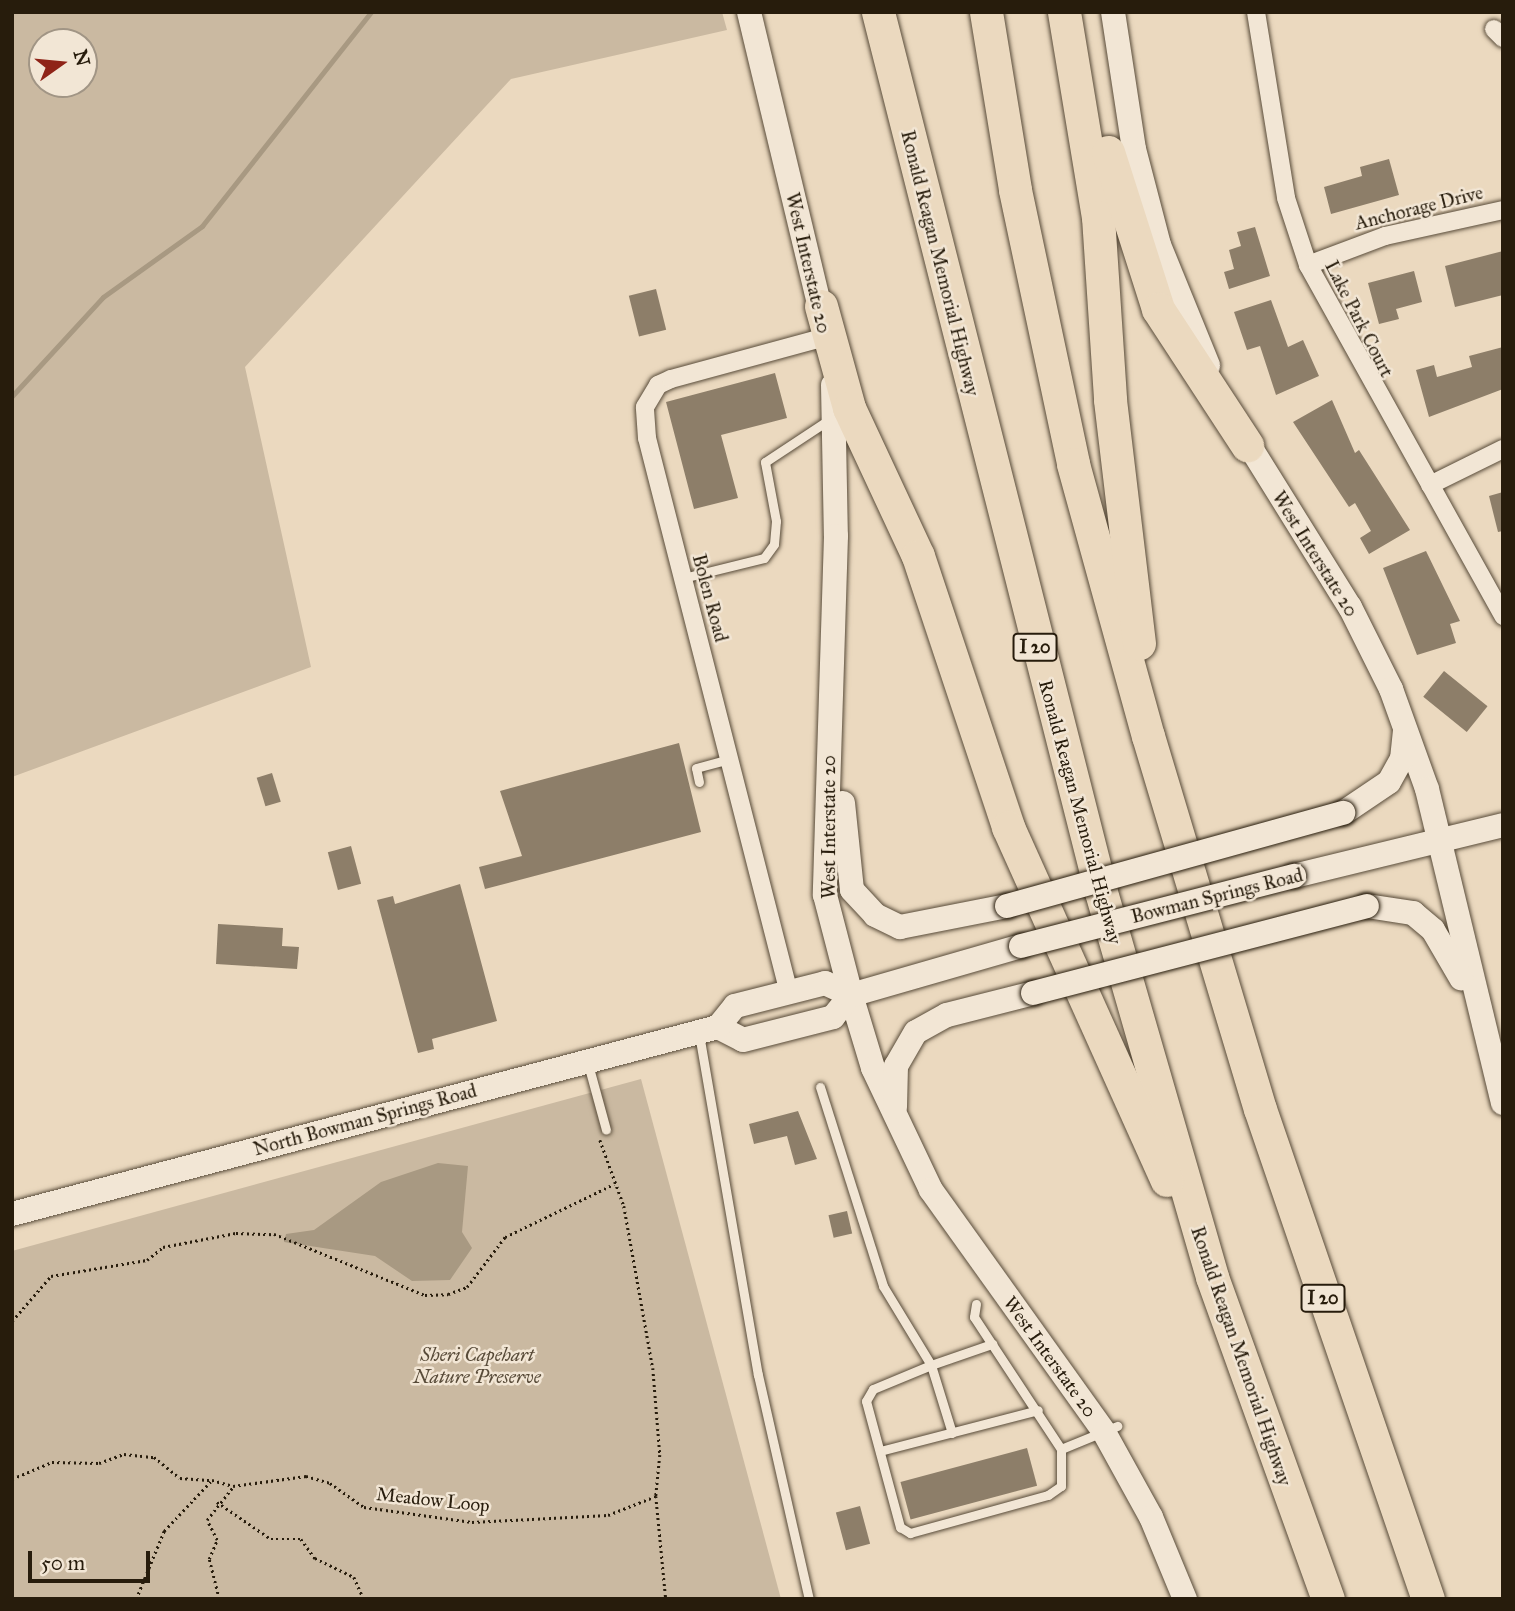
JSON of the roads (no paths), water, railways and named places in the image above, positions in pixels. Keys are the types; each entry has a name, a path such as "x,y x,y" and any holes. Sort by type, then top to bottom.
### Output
{"highway":[{"name":"Ronald Reagan Memorial Highway","path":"878,12 1051,712 1212,1277 1328,1599"},
{"name":"I 20","path":"986,12 1014,190 1073,464 1148,736 1260,1109 1428,1599"},
{"path":"1066,12 1098,217 1110,400 1148,736"},
{"path":"1066,12 1158,309 1247,445"},
{"path":"823,321 849,408 918,556 971,728 1030,882 1212,1277"},
{"path":"1397,1511 1438,1599"}],"main road":[{"name":"West Interstate 20","path":"749,12 823,321 834,417 825,895 851,995 895,1117 958,1233 1111,1429 1185,1599"},
{"name":"West Interstate 20","path":"1113,12 1134,149 1159,245 1247,445 1350,607 1405,729 1438,838 1480,1020 1503,1103"},
{"path":"830,713 842,769 852,890 875,915 900,927 1007,906 1343,813 1389,782 1402,759 1405,729"},
{"name":"Bowman Springs Road","path":"851,995 1021,946 1438,838 1503,825"},
{"path":"895,1117 896,1066 916,1032 947,1015 1367,906 1413,913 1433,929 1480,1020"},
{"name":"North Bowman Springs Road","path":"12,1214 708,1029 735,1006 825,983 851,995"},
{"path":"708,1029 743,1040 833,1017 851,995"}],"street":[{"name":"Lake Park Court","path":"1256,12 1286,198 1308,265 1503,616"},
{"name":"Anchorage Drive","path":"1308,265 1375,239 1503,210"},
{"name":"Bolen Road","path":"789,993 647,438 645,407 652,392 671,379 823,321"},
{"path":"1430,485 1503,449"}],"lane":[{"path":"683,578 764,558 774,544 776,521 765,462 834,417"},
{"path":"699,782 696,768 730,759"},
{"path":"708,1029 758,1375 809,1599"},
{"path":"588,1061 602,1133"},
{"path":"820,1087 879,1276 932,1366 952,1433"},
{"path":"976,1304 972,1313 1026,1391 1061,1449 1061,1486 1048,1495 910,1533 900,1527 866,1401 873,1389 992,1344"},
{"path":"1026,1391 1037,1385"},
{"path":"880,1451 1038,1410"},
{"path":"1061,1449 1111,1429"}],"waterway":[{"path":"12,396 103,297 202,226 371,12"}],"park label":[{"name":"Sheri Capehart Nature Preserve","path":"477,1366"}]}
